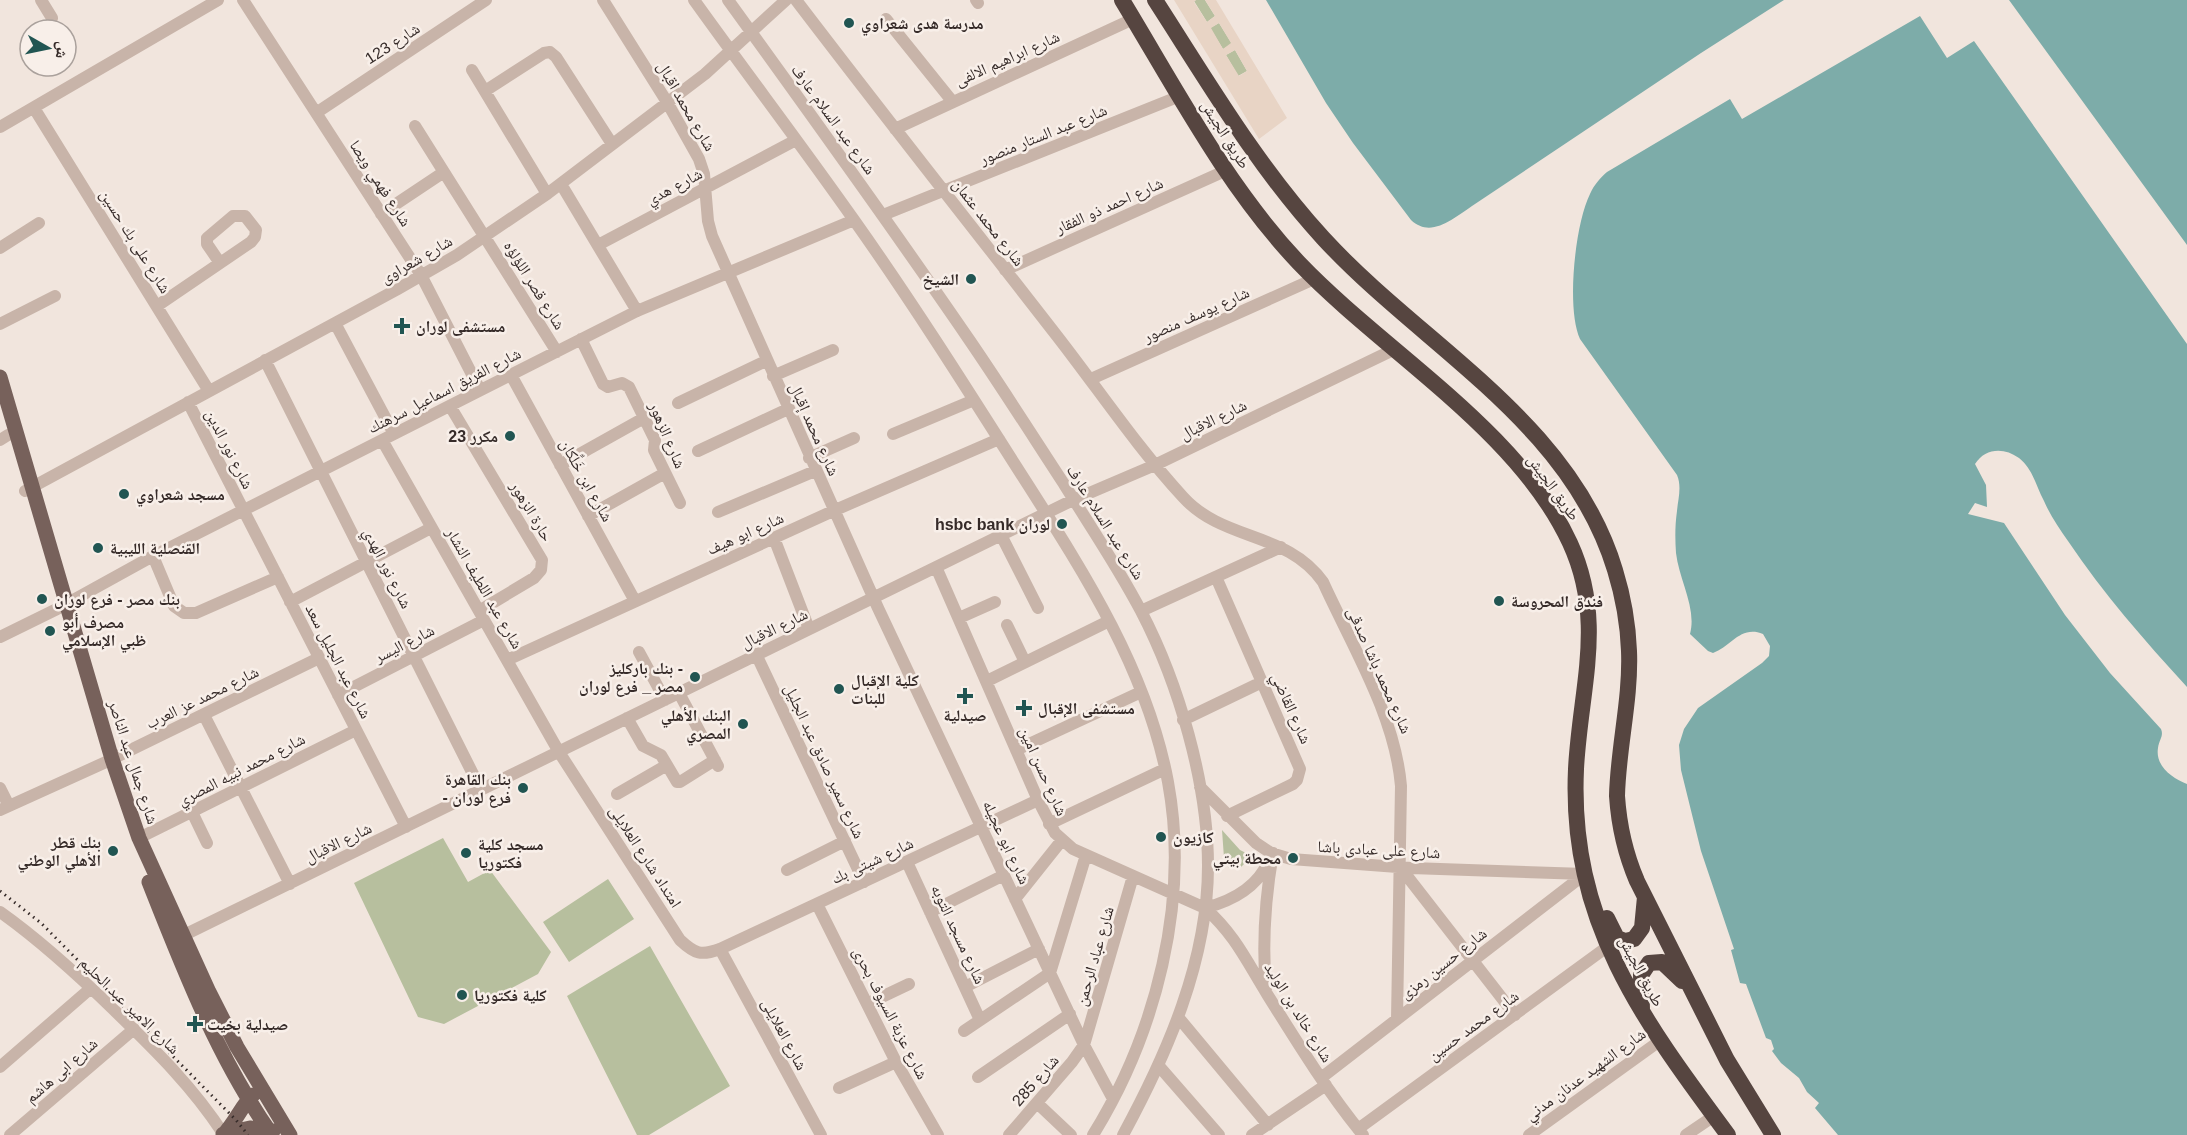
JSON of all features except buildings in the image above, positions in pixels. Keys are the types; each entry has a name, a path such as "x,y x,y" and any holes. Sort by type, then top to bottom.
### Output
{"highway":[{"name":"طريق الجيش","path":"1122,0 1227,171 1272,232 1314,279 1349,312 1465,411 1493,438 1543,497 1571,544 1583,579 1590,625 1590,652 1576,768 1576,804 1585,874 1597,919 1623,980 1642,1012 1728,1135"},
{"name":"طريق الجيش","path":"1155,0 1252,151 1299,212 1344,261 1513,410 1545,445 1587,508 1609,550 1625,609 1629,664 1618,777 1618,815 1628,858 1727,1060 1773,1135"},
{"path":"1580,845 1588,857 1606,914 1617,938 1625,941 1638,936 1642,928 1645,895"},
{"path":"1642,1012 1641,975 1648,963 1662,962 1680,980 1691,985"}],"main road":[{"name":"شارع جمال عبد الناصر","path":"0,377 28,489 131,839 177,939 234,1076 270,1132"},
{"name":"شارع جمال عبد الناصر","path":"0,407 4,438 28,489"},
{"name":"شارع جمال عبد الناصر","path":"109,760 177,939 288,1135"},
{"path":"223,1135 236,1120 248,1099 261,1088"},
{"path":"223,1135 250,1128 288,1135"}],"street":[{"path":"41,0 52,18"},
{"path":"0,127 218,0"},
{"name":"شارع فهمي ويصا","path":"243,0 421,275 480,390"},
{"name":"شارع 123","path":"316,113 486,0"},
{"name":"شارع محمد اقبال","path":"603,0 667,102 699,159 708,221 728,272"},
{"path":"694,0 854,220 974,400 1083,573 1109,621 1141,692 1165,769 1173,828 1172,893 1154,996 1139,1040 1113,1099 1093,1135"},
{"name":"شارع عبد السلام عارف","path":"728,0 883,215 998,382 1113,561 1141,611 1162,660 1183,720 1200,787 1207,840 1205,908 1196,956 1178,1017 1158,1065 1123,1135"},
{"name":"شارع شعراوى","path":"28,489 421,275 485,236 561,184 731,52 786,0"},
{"name":"شارع محمد عثمان","path":"796,0 1155,465"},
{"path":"886,19 952,101"},
{"name":"شارع ابراهيم الالفى","path":"895,129 1133,19"},
{"path":"485,91 544,53 552,53 612,144"},
{"path":"472,70 547,194"},
{"name":"شارع عبد الستار منصور","path":"883,215 1180,96"},
{"name":"شارع على بك حسين","path":"34,108 209,391"},
{"name":"شارع قصر اللؤلؤه","path":"415,126 557,352"},
{"name":"شارع هدي","path":"598,245 796,140"},
{"name":"شارع احمد ذو الفقار","path":"1005,270 1227,171"},
{"path":"381,214 444,172"},
{"path":"561,184 637,311"},
{"name":"شارع الفريق اسماعيل سرهنك","path":"0,637 153,556 637,311 854,220"},
{"path":"0,248 39,223"},
{"path":"157,306 220,263"},
{"name":"شارع محمد إقبال","path":"728,272 873,598"},
{"name":"شارع يوسف منصور","path":"1090,379 1314,279"},
{"path":"0,324 55,296"},
{"path":"335,322 394,434"},
{"name":"شارع الزهور","path":"580,339 603,384 608,387 622,383 627,385 655,440 654,450 680,503"},
{"name":"شارع الاقبال","path":"177,939 1046,513 1155,465 1393,350"},
{"path":"773,376 833,351"},
{"name":"شارع نور الهدي","path":"266,360 482,790"},
{"path":"678,404 766,361"},
{"name":"شارع ابن خَلِّكان","path":"511,375 635,601"},
{"path":"894,435 974,400"},
{"name":"شارع نور الدين","path":"188,402 244,510"},
{"name":"حارة الزهور","path":"450,406 542,560 541,570 534,578 482,615"},
{"path":"698,451 788,410"},
{"path":"560,465 644,418"},
{"path":"809,458 854,438"},
{"name":"شارع ابو هيف","path":"507,660 833,511 999,439"},
{"name":"شارع عبد اللطيف النشار","path":"382,440 559,752"},
{"name":"شارع محمد باشا صدقى","path":"1155,465 1183,498 1205,517 1281,547 1300,558 1323,582 1389,725 1398,756 1401,786 1397,1019"},
{"path":"718,512 815,471"},
{"path":"588,516 665,473"},
{"name":"شارع عبد الجليل سعد","path":"244,510 406,827"},
{"path":"290,602 431,528"},
{"path":"1001,535 1038,608"},
{"path":"774,538 809,629"},
{"path":"1141,611 1281,547"},
{"path":"153,556 174,606 190,614 278,577"},
{"name":"شارع حسن امين","path":"936,567 1049,824 1073,849 1205,908"},
{"name":"شارع القاضي","path":"1216,577 1298,763 1299,775 1288,788 1227,816"},
{"name":"شارع ابو عجيله","path":"873,598 1084,1045 1113,1099"},
{"path":"959,618 995,602"},
{"name":"شارع اليسر","path":"338,695 414,656 482,615"},
{"path":"987,681 1109,621"},
{"path":"1007,625 1025,662"},
{"path":"639,652 665,700"},
{"name":"شارع سمير صادق عبد الجليل","path":"756,654 864,882"},
{"name":"شارع محمد عز العرب","path":"4,808 204,715 319,658"},
{"path":"1183,720 1262,682"},
{"path":"1016,750 1141,692"},
{"path":"627,718 643,747 661,755 675,780 680,782 717,764 679,693"},
{"path":"204,715 290,884"},
{"name":"شارع محمد نبيه المصري","path":"140,838 356,730"},
{"name":"امتداد شارع العلايلى","path":"559,752 680,940 692,950 702,954 720,949"},
{"path":"617,794 667,765"},
{"path":"1049,824 1165,769"},
{"name":"شارع على عبادى باشا","path":"1200,787 1256,843 1272,853 1301,861 1585,874"},
{"path":"0,788 4,808"},
{"name":"شارع شيتى بك","path":"720,949 1038,800"},
{"path":"192,812 207,843"},
{"path":"1016,899 1062,840"},
{"path":"787,870 845,841"},
{"path":"1205,908 1233,898 1246,890 1266,867 1272,853"},
{"path":"1266,992 1263,937 1272,853"},
{"path":"964,1031 1050,973 1086,855"},
{"name":"شارع مسجد التوبه","path":"907,862 980,1020"},
{"path":"1400,867 1515,1014"},
{"name":"شارع حسين رمزى","path":"1252,1135 1268,1125 1397,1019 1585,874"},
{"path":"930,912 1004,875"},
{"name":"شارع عباد الرحمن","path":"1084,1045 1133,876"},
{"name":"شارع عزبة السيوف بحرى","path":"817,904 896,1062 937,1135"},
{"name":"شارع خالد بن الوليد","path":"1205,908 1228,929 1323,1081 1361,1132"},
{"name":"شارع الامير عبد الحليم","path":"0,912 91,988 134,1029 202,1103 223,1135"},
{"name":"شارع محمد حسين","path":"1361,1132 1515,1014 1608,947"},
{"name":"شارع العلايلى","path":"720,949 818,1134"},
{"path":"965,987 1039,949"},
{"path":"867,1004 909,984"},
{"path":"0,1067 91,988"},
{"path":"978,1077 1070,1014"},
{"path":"1178,1017 1268,1125"},
{"name":"شارع ابى هاشم","path":"8,1135 134,1029"},
{"name":"شارع الشهيد عدنان مدني","path":"1529,1135 1661,1040"},
{"name":"شارع 285","path":"1009,1135 1084,1045"},
{"path":"839,1088 896,1062"},
{"path":"1158,1065 1219,1135"},
{"path":"1037,1102 1071,1135"},
{"path":"1686,1135 1714,1116"},
{"path":"0,1128 8,1135"}],"green space":[{"path":"1205,0 1215,16 1207,22 1194,1"},
{"path":"1219,23 1232,44 1223,49 1210,28"},
{"path":"1235,50 1247,71 1238,76 1226,55"},
{"path":"1222,830 1240,850 1252,856 1240,868 1228,867 1224,858"},
{"path":"443,838 468,882 490,870 551,952 538,974 444,1024 418,1017 354,883"},
{"path":"608,879 634,919 569,962 543,922"},
{"path":"650,946 730,1086 649,1135 637,1135 567,996"}],"shaded area":[{"path":"1174,0 1196,0 1194,2 1207,22 1215,16 1205,0 1216,0 1287,118 1259,139","holes":["1219,23 1231,43 1223,49 1211,28","1235,50 1247,71 1239,76 1226,55"]}],"water":[{"path":"1266,0 1784,0 1458,216 1442,225 1426,228 1411,220 1353,143 1326,103"},
{"path":"2009,0 2187,0 2187,245"},
{"path":"1920,16 1947,58 1974,41 2187,344 2187,687 2124,616 2081,560 2046,506 2031,472 2019,458 2007,452 1995,451 1979,459 1975,464 1986,485 1987,507 1975,503 1968,514 2004,523 2065,615 2110,673 2161,729 2159,760 2170,775 2187,784 2187,1135 1838,1135 1815,1108 1819,1103 1807,1092 1799,1078 1781,1063 1772,1051 1774,1049 1771,1040 1766,1038 1746,984 1740,983 1731,950 1734,949 1701,851 1681,770 1679,745 1684,729 1698,708 1762,663 1769,656 1770,646 1763,634 1748,632 1713,653 1690,634 1691,614 1676,553 1679,488 1677,475 1580,339 1576,325 1574,266 1585,208 1593,188 1607,172 1730,99 1742,119"}],"railway":[{"path":"0,891 41,923 236,1120 248,1135"}],"place":[{"name":"مدرسة هدى شعراوي","path":"849,23"},
{"name":"الشيخ","path":"971,279"},
{"name":"مستشفى لوران","path":"402,326"},
{"name":"23 مكرر","path":"510,436"},
{"name":"مسجد شعراوي","path":"124,494"},
{"name":"hsbc bank لوران","path":"1062,524"},
{"name":"القنصلية الليبية","path":"98,548"},
{"name":"بنك مصر - فرع لوران","path":"42,599"},
{"name":"فندق المحروسة","path":"1499,601"},
{"name":"مصرف أبو ظبي الإسلامي","path":"50,631"},
{"name":"بنك باركليز - مصر _ فرع لوران","path":"695,677"},
{"name":"كلية الإقبال للبنات","path":"839,689"},
{"name":"صيدلية","path":"965,696"},
{"name":"مستشفى الإقبال","path":"1024,708"},
{"name":"البنك الأهلي المصري","path":"743,724"},
{"name":"بنك القاهرة - فرع لوران","path":"523,788"},
{"name":"كازيون","path":"1161,837"},
{"name":"بنك قطر الأهلي الوطني","path":"113,851"},
{"name":"مسجد كلية فكتوريا","path":"466,853"},
{"name":"محطة بيتي","path":"1293,858"},
{"name":"كلية فكتوريا","path":"462,995"},
{"name":"صيدلية بخيت","path":"195,1024"}]}
